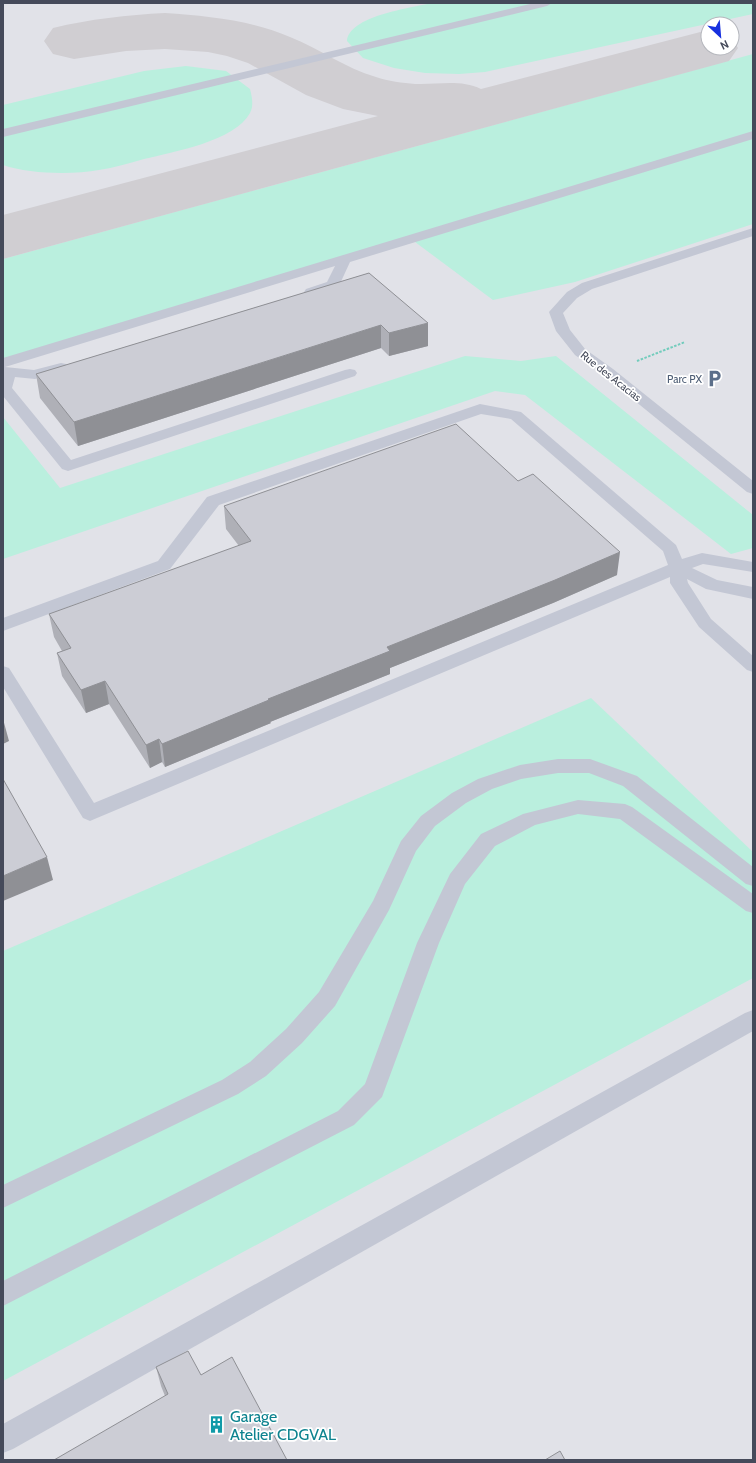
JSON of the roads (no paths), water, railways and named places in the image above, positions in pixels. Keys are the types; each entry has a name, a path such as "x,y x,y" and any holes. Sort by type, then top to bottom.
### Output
{"lane":[{"path":"3,133 530,5 547,3"},
{"path":"5,368 345,259 753,134"},
{"name":"Rue des Acacias","path":"753,232 587,286 572,295 556,312 563,331 580,352 608,372 753,489"},
{"path":"294,297 333,285 345,259"},
{"path":"5,368 35,375 73,363"},
{"path":"5,368 4,388 68,466 350,373"},
{"path":"3,625 164,565 212,501 480,409 516,415 670,549 677,567 679,583 705,623 753,666"},
{"path":"3,672 90,813 677,567 702,558 753,567"},
{"path":"677,567 712,585 753,593"},
{"path":"3,1197 230,1087 258,1069 294,1036 327,999 382,904 408,847 428,821 459,798 485,784 520,772 558,766 590,766 630,782 753,878"},
{"path":"3,1294 346,1118 374,1090 431,936 457,880 488,840 530,818 578,808 625,812 753,904"},
{"path":"3,1439 753,1020"}],"place":[{"name":"Parc PX","path":"715,379"},
{"name":"Garage Atelier CDGVAL","path":"217,1425"}]}
